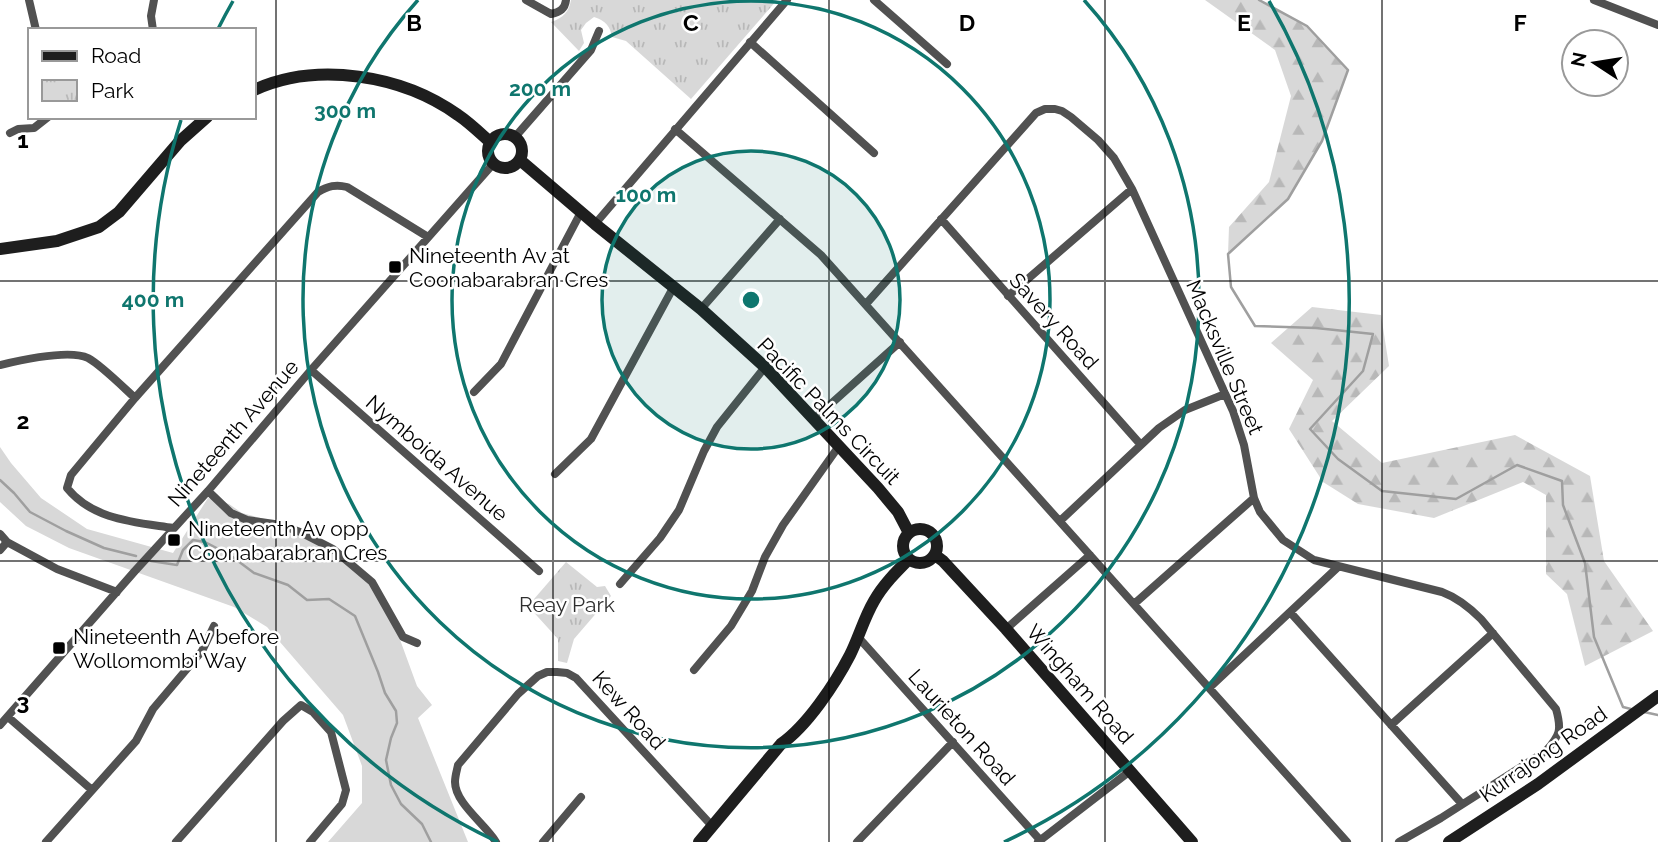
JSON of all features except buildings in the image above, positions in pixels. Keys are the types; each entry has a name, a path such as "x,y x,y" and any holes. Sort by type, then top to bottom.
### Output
{"street":[{"path":"29,0 36,28"},
{"path":"153,28 151,16 154,0"},
{"path":"526,0 551,14 562,10 566,0"},
{"path":"595,224 787,0"},
{"path":"874,0 947,65"},
{"path":"1594,0 1658,25"},
{"path":"514,137 591,50 599,31"},
{"path":"750,42 874,153"},
{"path":"256,89 287,79 353,75 399,86 438,103 491,143"},
{"name":"Macksville Street","path":"866,304 1035,113 1045,109 1062,111 1098,140 1114,158 1132,189 1233,411 1244,445 1254,498 1260,512 1283,540 1314,560 1457,598 1470,608 1556,709 1560,723 1558,737 1546,751 1399,842"},
{"path":"10,133 18,129 34,128 45,119"},
{"path":"0,249 57,241 99,226 119,212 202,119"},
{"path":"675,130 821,255 1347,842"},
{"path":"503,134 514,137 522,146 522,156 512,167 498,167 493,164 488,154 491,143 494,138 503,134"},
{"name":"Pacific Palms Circuit","path":"520,160 701,309 765,367 898,512 909,533"},
{"name":"Nineteenth Avenue","path":"0,726 493,164"},
{"path":"173,528 114,519 90,508 76,499 67,488 71,475 135,398 318,192 327,187 347,187 428,237"},
{"path":"1008,296 1132,189"},
{"path":"474,392 501,364 581,212"},
{"path":"701,309 780,219"},
{"name":"Savery Road","path":"941,219 1141,445"},
{"path":"555,474 591,439 673,288"},
{"path":"814,419 900,342"},
{"path":"0,365 59,355 78,355 90,359 135,398"},
{"path":"620,584 660,538 679,510 699,461 717,427 765,367"},
{"name":"Nymboida Avenue","path":"311,370 539,571"},
{"path":"1060,521 1159,428 1185,410 1225,394"},
{"path":"694,670 731,626 752,591 765,557 782,525 839,446"},
{"path":"208,491 231,513 247,520 281,525 333,549 372,582 403,637 417,643"},
{"path":"1133,604 1254,498"},
{"path":"922,529 932,534 937,542 937,551 932,559 922,563 909,559 903,544 909,533 922,529"},
{"path":"0,534 7,542 57,569 117,592"},
{"path":"0,550 7,542"},
{"name":"Wingham Road","path":"935,555 1006,629 1192,842"},
{"path":"1006,629 1090,555"},
{"path":"699,842 781,744 804,723 839,674 876,598 890,578 909,559"},
{"path":"1209,688 1338,567"},
{"path":"1290,612 1462,804"},
{"path":"46,842 136,741 153,709 202,651 214,625"},
{"path":"1391,725 1493,634"},
{"name":"Laurieton Road","path":"858,637 1039,841"},
{"name":"Kew Road","path":"496,842 456,791 458,765 518,694 538,676 547,672 567,673 576,678 713,827"},
{"name":"Kurrajong Road","path":"1448,842 1538,784 1658,696"},
{"path":"176,842 283,721 301,705 313,712 331,732 346,790 342,804 310,842"},
{"path":"8,717 92,790"},
{"path":"857,842 953,742"},
{"path":"1039,841 1130,771"},
{"path":"543,842 581,797"}],"green space":[{"path":"571,0 777,0 691,99 626,41 612,37 607,24 594,17 581,30 584,43 579,51 551,22 565,14"},
{"path":"1205,0 1259,0 1307,26 1348,70 1322,141 1288,198 1228,254 1229,227 1269,182 1291,96 1275,50"},
{"path":"1312,307 1381,315 1389,366 1332,421 1382,463 1515,435 1590,476 1604,561 1653,631 1585,666 1567,594 1546,574 1546,495 1523,482 1434,518 1358,504 1323,482 1289,429 1313,380 1271,343"},
{"path":"0,447 41,498 87,529 173,553 208,498 229,504 242,513 297,528 365,575 395,626 417,686 432,705 418,718 468,842 328,842 362,803 362,766 343,715 267,627 234,607 69,548 26,526 0,502"},
{"name":"Reay Park","path":"566,562 597,587 605,586 611,596 574,639 567,663 558,661 558,639 528,606"}],"waterway":[{"path":"1259,0 1307,26 1348,70 1322,141 1288,199 1228,254 1231,287 1255,326 1316,328 1373,334 1363,371 1310,429 1338,459 1382,491 1456,499 1517,465 1562,481 1563,505 1585,563 1594,637 1623,707 1631,709"},
{"path":"0,480 30,512 104,548 136,556"},
{"path":"151,561 177,565 183,550 193,540 205,542 230,555 254,573 288,585 307,600 329,599 355,616 385,693 396,711 397,723 386,760 391,785 401,804 422,824 431,842"},
{"path":"1644,712 1658,715"}],"place":[{"name":"Nineteenth Av at Coonabarabran Cres","path":"395,267"},
{"name":"Nineteenth Av opp Coonabarabran Cres","path":"174,540"},
{"name":"Nineteenth Av before Wollomombi Way","path":"59,648"}]}
